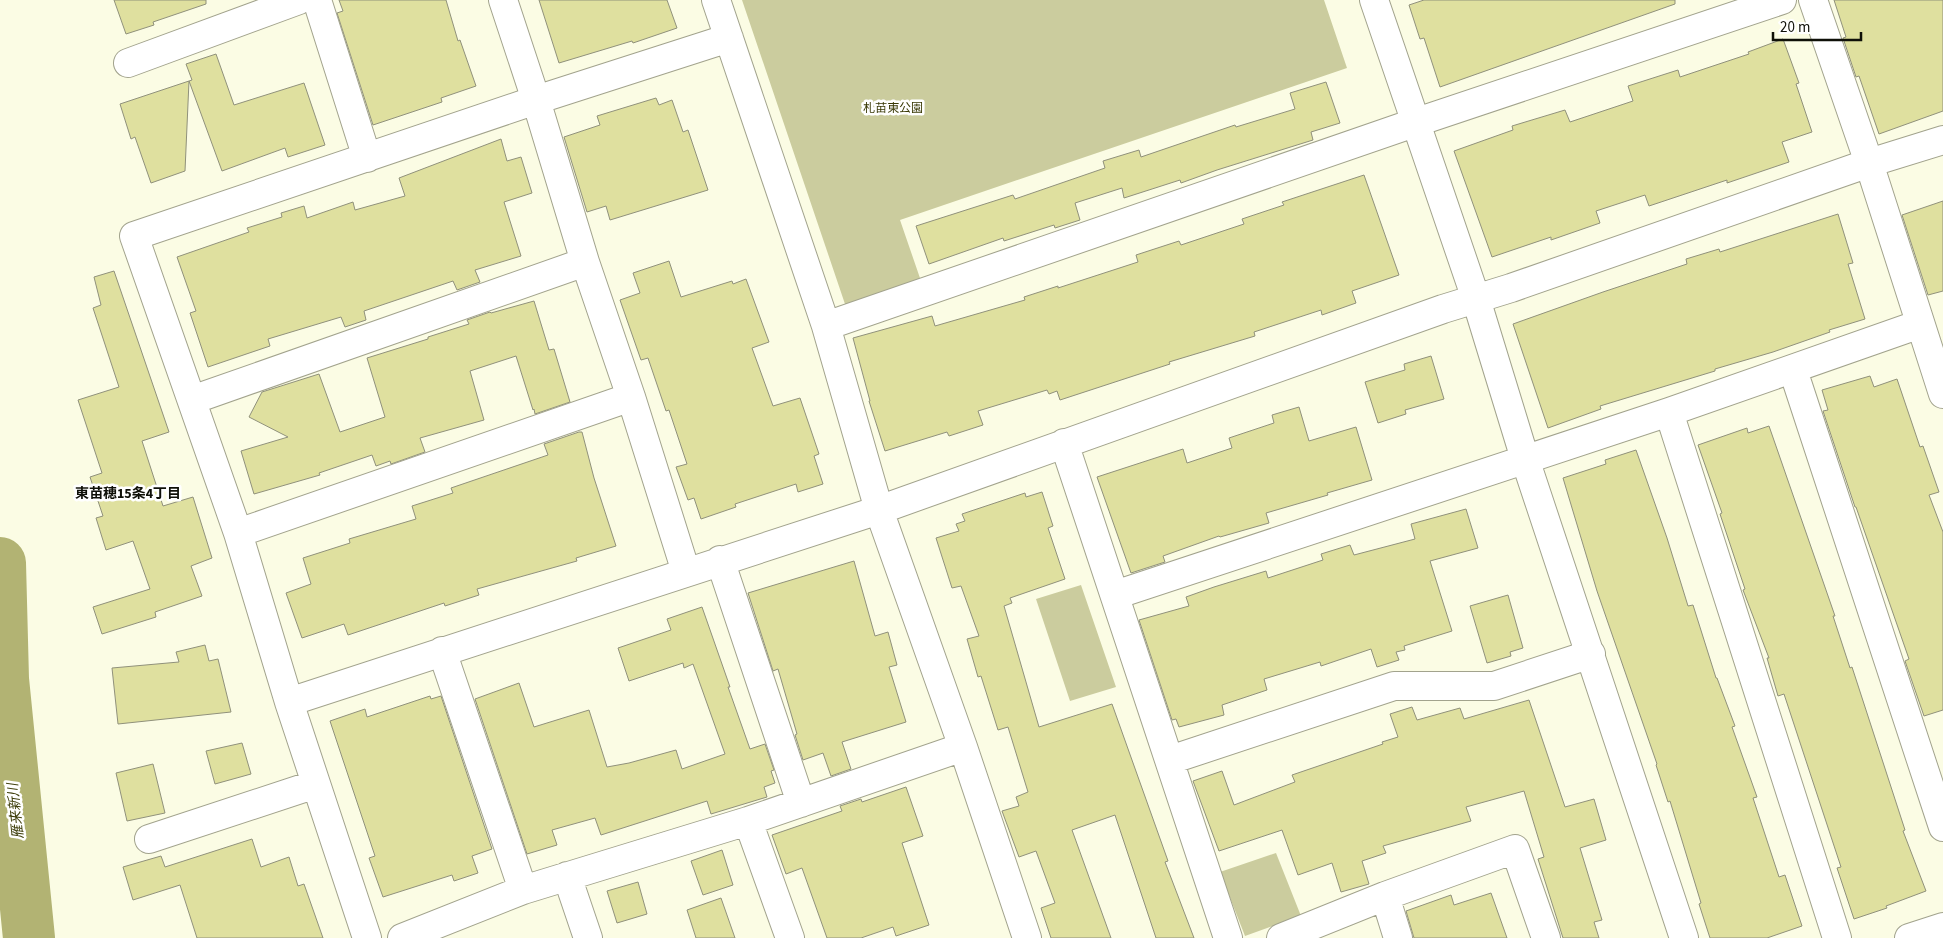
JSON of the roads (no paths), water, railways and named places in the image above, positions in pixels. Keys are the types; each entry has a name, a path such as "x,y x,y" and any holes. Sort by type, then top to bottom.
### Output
{"street":[{"path":"128,63 299,0"},
{"path":"317,0 367,158"},
{"path":"503,0 536,100 585,262 686,572"},
{"path":"716,0 826,326 879,510 1028,938"},
{"path":"1374,0 1414,123 1476,300 1525,459 1684,938"},
{"path":"826,326 1414,123 1782,0"},
{"path":"1813,0 1943,394"},
{"path":"367,938 289,702 238,533 134,236 536,100 729,38"},
{"path":"289,702 720,560 879,510 1443,309 1476,300 1868,163 1943,140"},
{"path":"192,400 585,262"},
{"path":"1115,595 1669,412 1920,324"},
{"path":"1793,370 1943,827"},
{"path":"238,533 630,397"},
{"path":"1669,412 1837,938"},
{"path":"1064,443 1228,938"},
{"path":"720,560 801,804"},
{"path":"442,651 523,890"},
{"path":"1170,760 1394,686 1494,686 1591,654"},
{"path":"402,938 523,890 801,804 963,747"},
{"path":"149,840 316,784"},
{"path":"748,821 790,938"},
{"path":"1281,938 1385,896 1515,849 1546,938"},
{"path":"567,876 588,938"},
{"path":"1385,896 1398,938"},
{"path":"1908,938 1943,927"}],"waterway":[{"name":"雁来新川","path":"0,563 3,679 29,938"}],"district":[{"name":"東苗穂15条4丁目","path":"128,494"}],"park label":[{"name":"札苗東公園","path":"893,108"}]}
